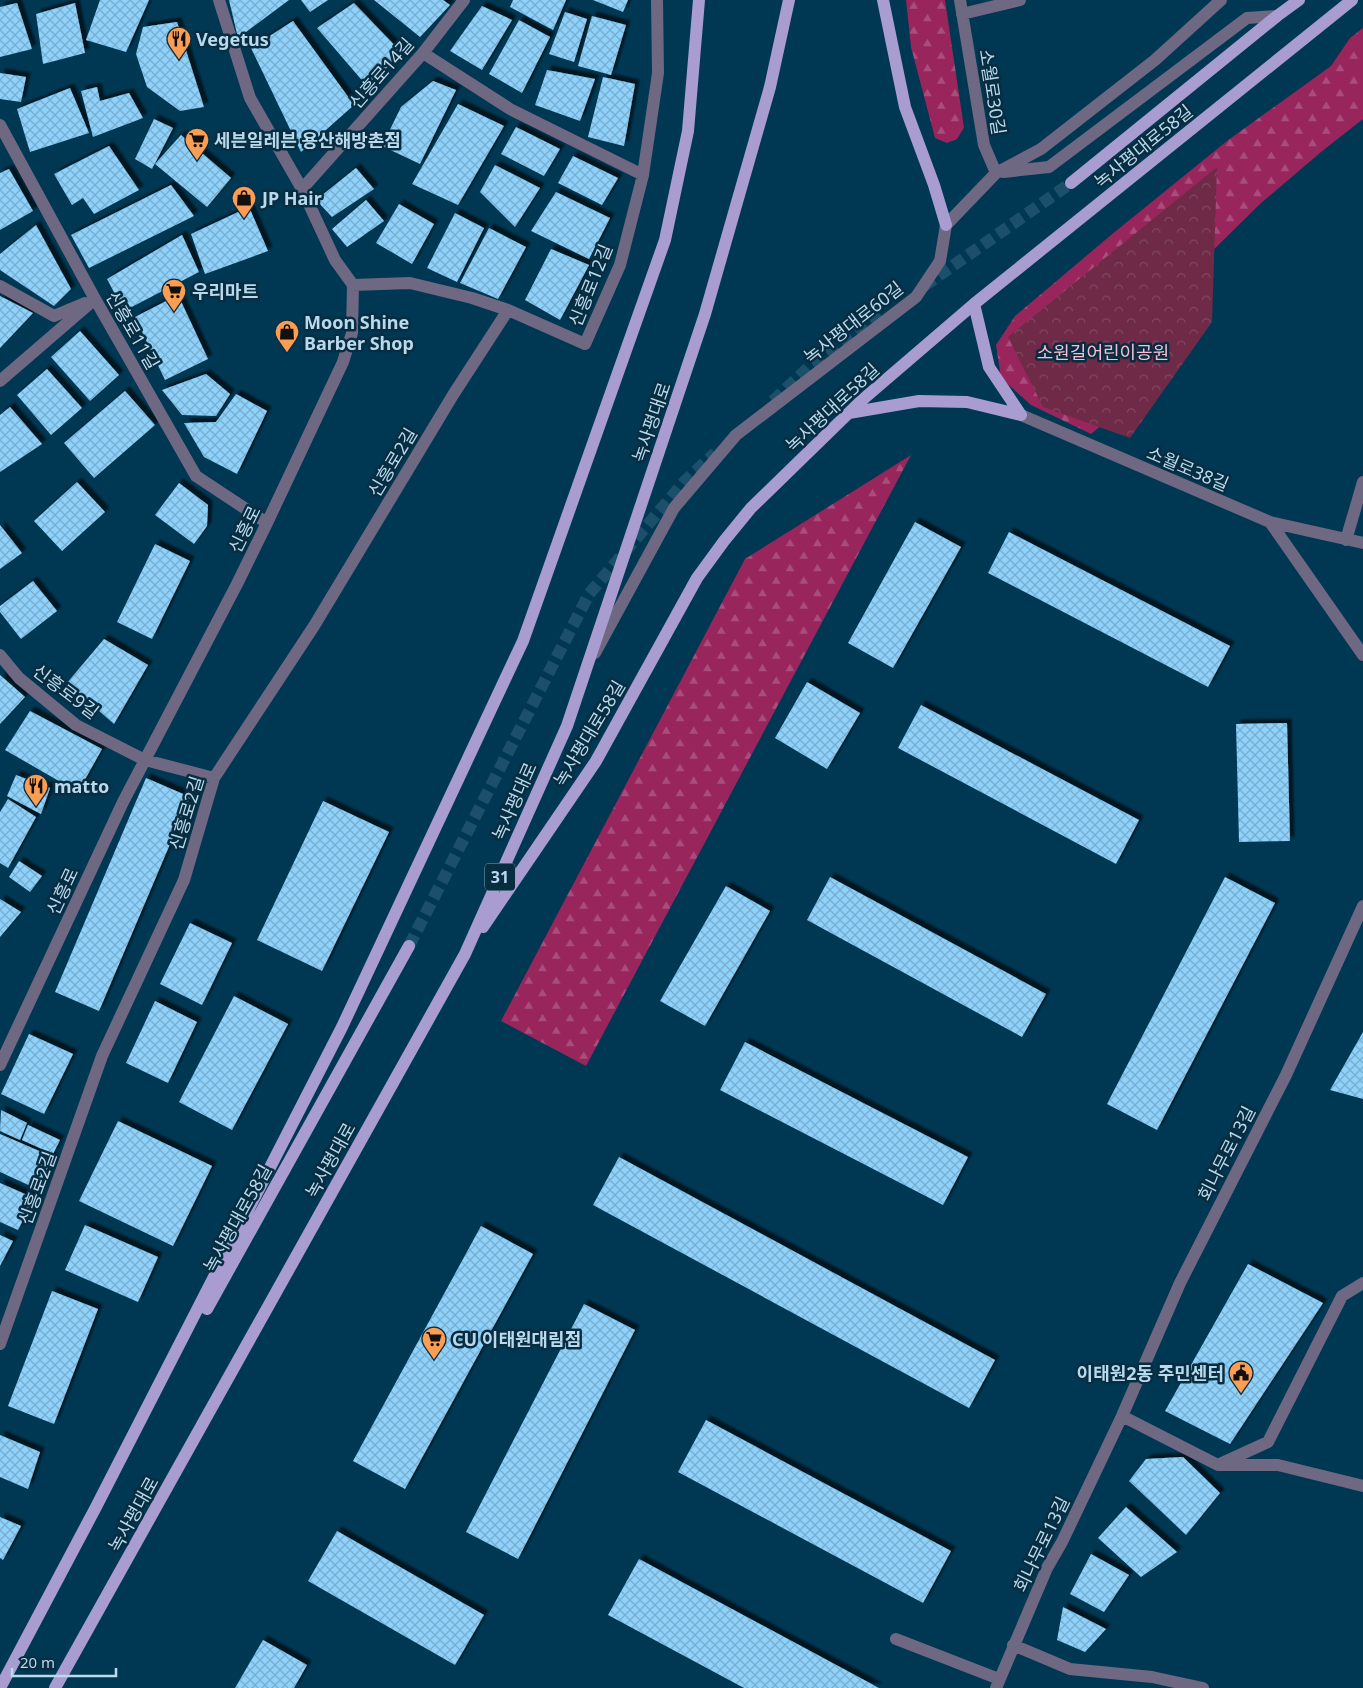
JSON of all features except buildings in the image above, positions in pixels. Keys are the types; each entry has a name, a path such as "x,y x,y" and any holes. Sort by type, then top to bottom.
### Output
{"main road":[{"name":"녹사평대로","path":"0,1688 96,1507 342,1027 523,641 665,240 688,131 699,0"},
{"name":"녹사평대로","path":"55,1688 465,954 567,726 706,314 770,87 789,0"},
{"path":"883,0 905,108 934,185 946,225"},
{"name":"녹사평대로58길","path":"1071,183 1299,0"},
{"name":"녹사평대로58길","path":"465,954 596,761 697,578 751,508 849,413 974,304 1352,0"},
{"path":"974,304 990,367 1021,415"},
{"path":"849,413 919,401 967,402 1021,415"},
{"name":"녹사평대로58길","path":"96,1507 409,946"}],"street":[{"path":"219,0 250,98 302,189 335,260 353,286"},
{"name":"신흥로14길","path":"302,189 423,52 464,0"},
{"name":"신흥로12길","path":"353,286 410,284 472,298 508,310 585,344 620,265 643,176 658,73 658,0"},
{"name":"소월로30길","path":"960,0 984,145 996,172"},
{"path":"962,14 1020,0"},
{"path":"946,225 996,172 1041,149 1155,60 1221,0"},
{"path":"996,172 1049,167 1247,18 1277,16"},
{"path":"423,52 510,109 643,176"},
{"name":"신흥로11길","path":"0,125 95,299 196,476 267,523"},
{"name":"녹사평대로60길","path":"586,671 674,508 736,435 916,297 940,261 946,225"},
{"path":"0,286 54,316 95,299"},
{"name":"신흥로","path":"2,1057 123,802 237,584 343,362 352,333 353,286"},
{"path":"0,382 95,299"},
{"name":"신흥로2길","path":"0,1344 102,1056 184,880 214,778 314,626 453,395 508,310"},
{"name":"소월로38길","path":"1021,415 1270,522 1346,540 1363,542"},
{"path":"1346,540 1363,482"},
{"path":"1270,522 1363,655"},
{"name":"신흥로9길","path":"0,655 19,678 76,725 144,760 214,778"},
{"name":"회나무로13길","path":"998,1684 1047,1568 1062,1542 1122,1416 1180,1283 1286,1076 1363,906"},
{"path":"1218,1465 1268,1442 1342,1296 1363,1283"},
{"path":"1122,1416 1218,1465 1278,1465 1363,1486"},
{"path":"896,1640 998,1684"},
{"path":"1013,1645 1070,1669 1151,1683 1203,1688"}],"green space":[{"path":"906,0 945,0 964,128 957,139 947,143 935,138 911,47"},
{"path":"1363,28 1363,119 1260,204 1196,267 1114,415 1091,434 1031,405 1001,378 996,345 1015,316 1227,141 1331,66 1350,38"},
{"name":"소원길어린이공원","path":"1217,167 1212,322 1130,438 1043,407 1008,337"},
{"path":"911,455 586,1066 501,1021 745,559"}],"tunnel":[{"path":"924,286 1071,183"},
{"path":"773,401 809,367 883,315"},
{"path":"409,946 589,594 684,482 715,453"}],"place":[{"name":"Vegetus","path":"179,60"},
{"name":"세븐일레븐 용산해방촌점","path":"197,161"},
{"name":"JP Hair","path":"244,219"},
{"name":"우리마트","path":"174,312"},
{"name":"Moon Shine Barber Shop","path":"287,353"},
{"name":"matto","path":"36,807"},
{"name":"CU 이태원대림점","path":"434,1360"},
{"name":"이태원2동 주민센터","path":"1241,1394"}]}
